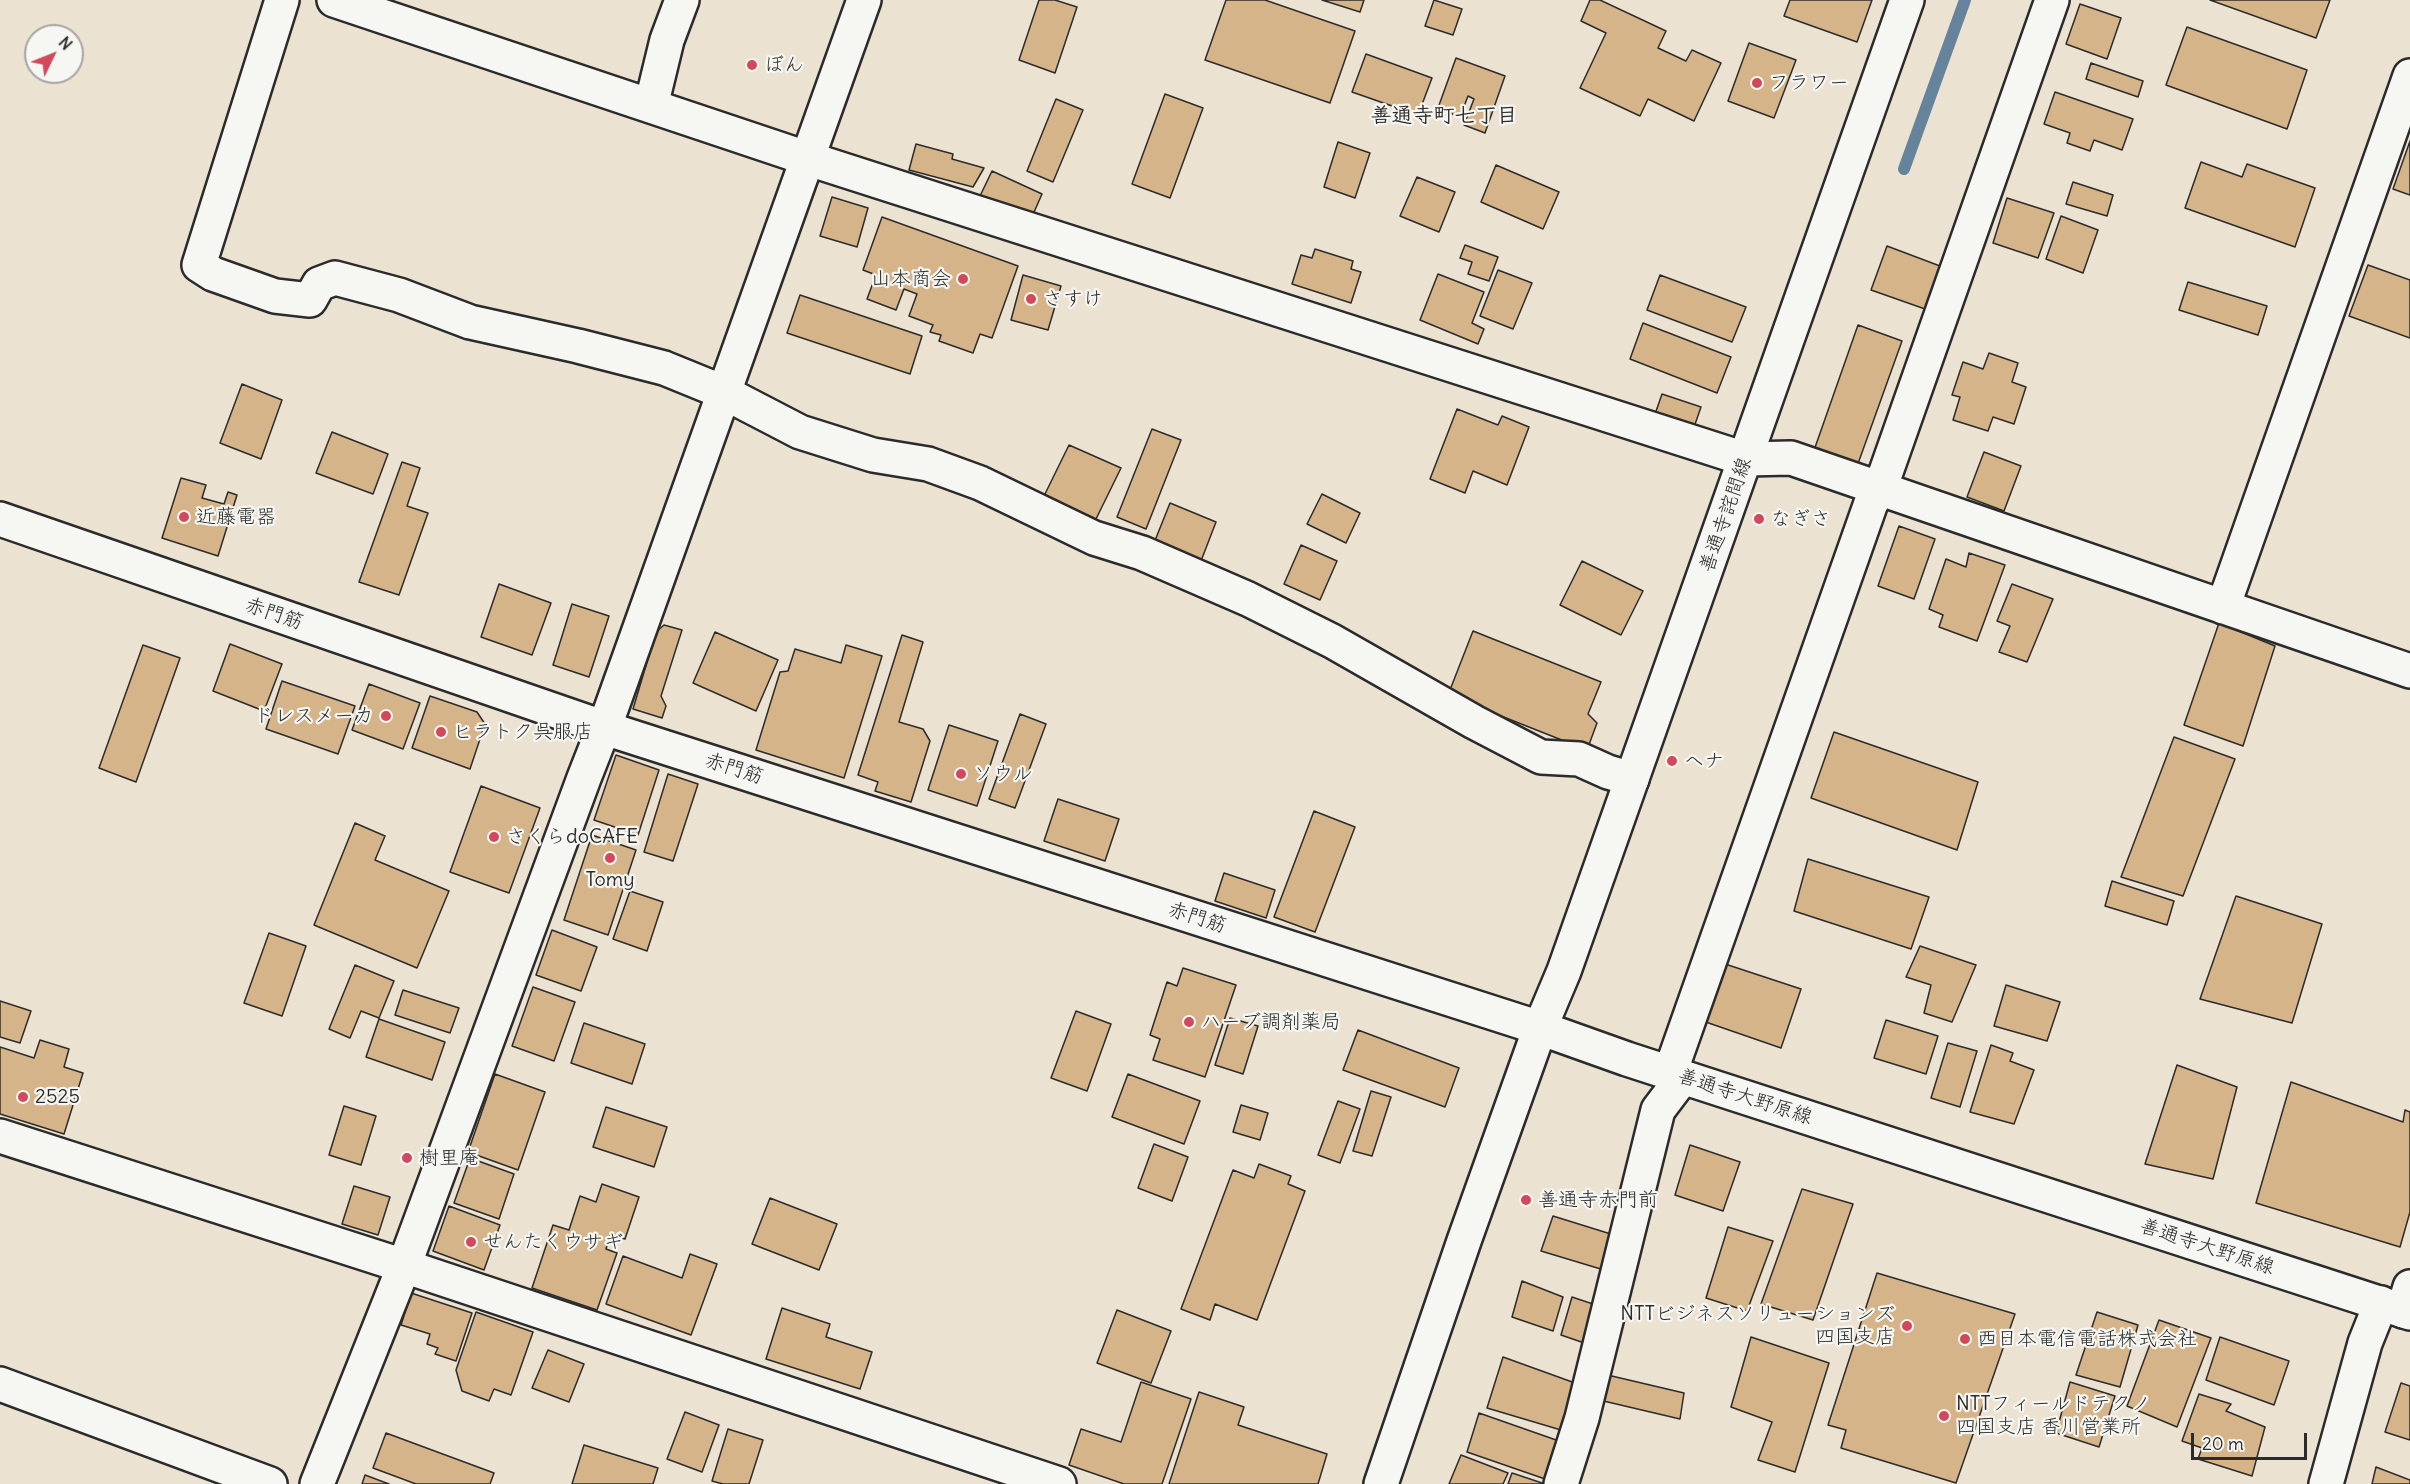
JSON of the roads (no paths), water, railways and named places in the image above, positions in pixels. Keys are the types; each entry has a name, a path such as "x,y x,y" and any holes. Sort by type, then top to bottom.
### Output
{"street":[{"path":"282,0 199,265 213,274 275,296 310,300 319,284 335,278 399,295 470,322 664,368 723,392 800,432 873,455 928,464 980,483 1094,538 1142,553 1248,599 1332,641 1474,722 1541,757 1579,759 1608,772 1632,779"},
{"path":"334,0 806,158 1745,459 1791,459 2410,671"},
{"path":"651,106 667,40 682,0"},
{"path":"317,1484 404,1266 575,773 610,712 864,0"},
{"name":"善通寺詫間線","path":"1540,1028 1564,971 1907,0"},
{"path":"1561,1484 1582,1418 1658,1110 1676,1075 1871,503 1880,489 2052,0"},
{"path":"2223,607 2410,76"},
{"name":"赤門筋","path":"0,519 603,727 1540,1028"},
{"path":"1381,1484 1427,1345 1540,1028"},
{"name":"善通寺大野原線","path":"1540,1028 1676,1075 2401,1303"},
{"path":"0,1136 404,1266 1059,1484"},
{"path":"2326,1484 2365,1343 2401,1303"},
{"path":"0,1384 270,1484"}],"waterway":[{"path":"1904,169 1965,0"}],"place":[{"name":"ぼん","path":"752,65"},
{"name":"フラワー","path":"1757,83"},
{"name":"山本商会","path":"963,279"},
{"name":"さすけ","path":"1031,299"},
{"name":"近藤電器","path":"184,517"},
{"name":"なぎさ","path":"1759,519"},
{"name":"ドレスメーカ","path":"386,716"},
{"name":"ヒラトク呉服店","path":"441,732"},
{"name":"ヘナ","path":"1672,761"},
{"name":"ソウル","path":"961,774"},
{"name":"さくらdoCAFE","path":"494,837"},
{"name":"Tomy","path":"610,858"},
{"name":"ハーブ調剤薬局","path":"1189,1022"},
{"name":"2525","path":"23,1097"},
{"name":"樹里庵","path":"407,1158"},
{"name":"善通寺赤門前","path":"1526,1200"},
{"name":"せんたくウサギ","path":"471,1242"},
{"name":"NTTビジネスソリューションズ 四国支店","path":"1907,1326"},
{"name":"西日本電信電話株式会社","path":"1965,1339"},
{"name":"NTTフィールドテクノ 四国支店 香川営業所","path":"1944,1416"}],"district":[{"name":"善通寺町七丁目","path":"1444,116"}]}
